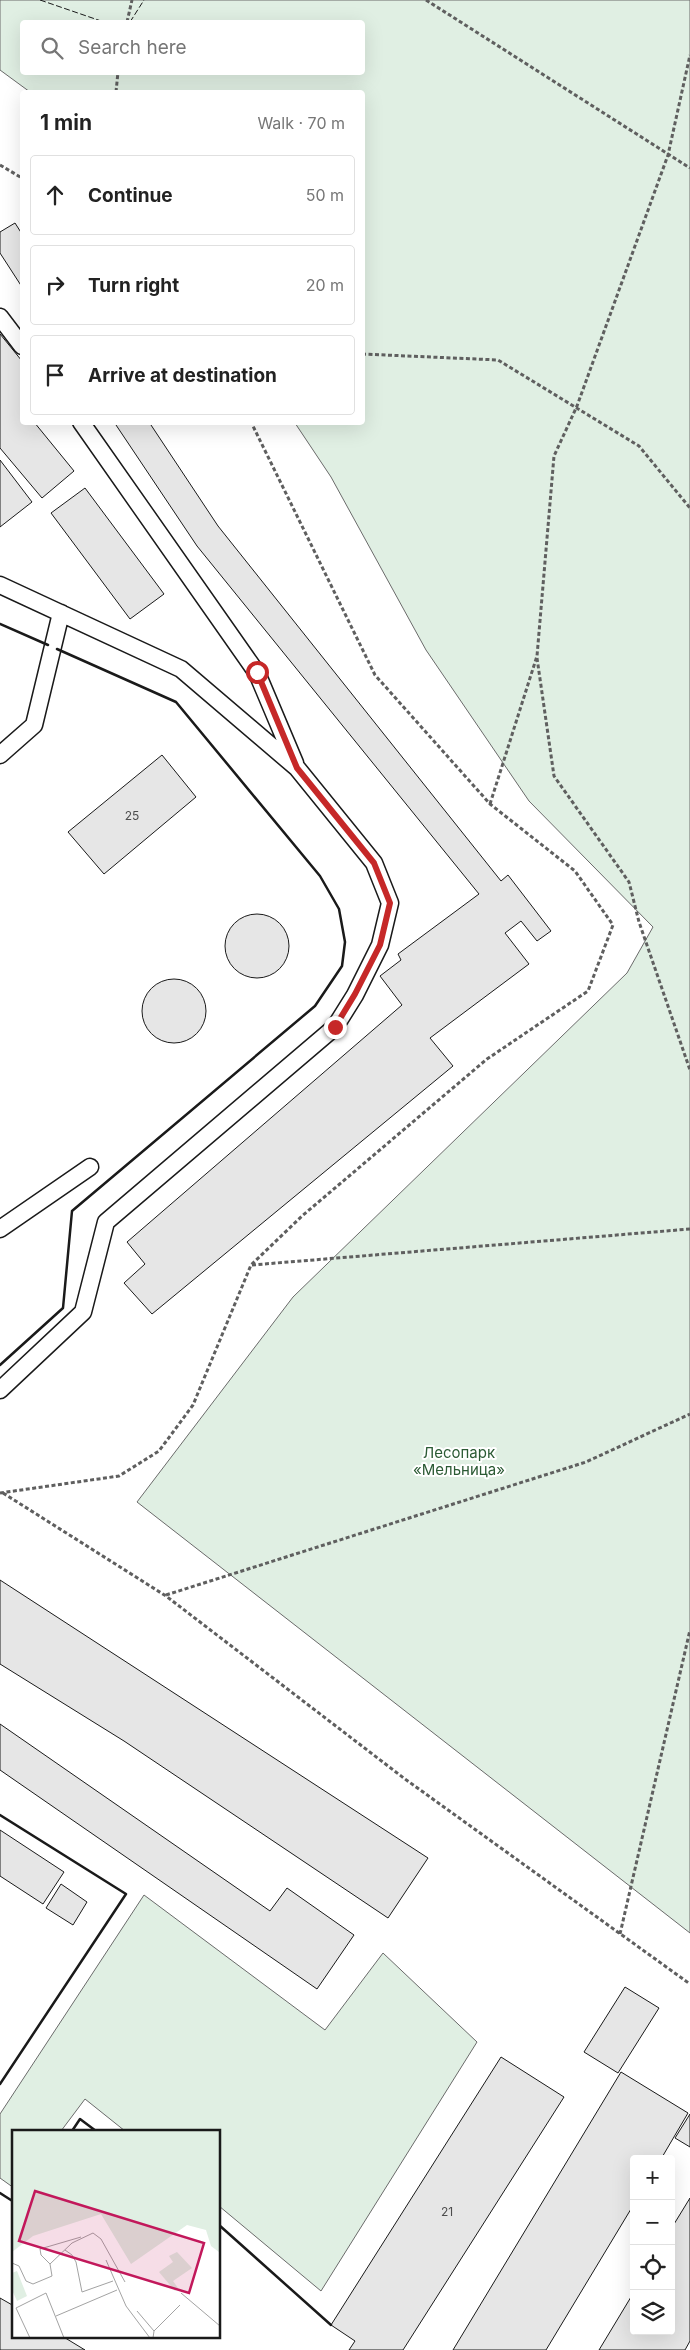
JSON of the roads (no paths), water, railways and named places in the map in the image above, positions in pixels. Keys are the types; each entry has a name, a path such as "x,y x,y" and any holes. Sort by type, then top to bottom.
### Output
{"lane":[{"path":"0,317 20,343"},
{"path":"83,425 257,672 297,768"},
{"path":"0,586 182,669 297,768 374,863 390,903 380,945 355,994 335,1027 106,1222 84,1312 0,1390"},
{"path":"0,755 34,725 61,613"},
{"path":"0,1229 90,1168"}],"park label":[{"name":"Лесопарк «Мельница»","path":"459,1460"}]}
